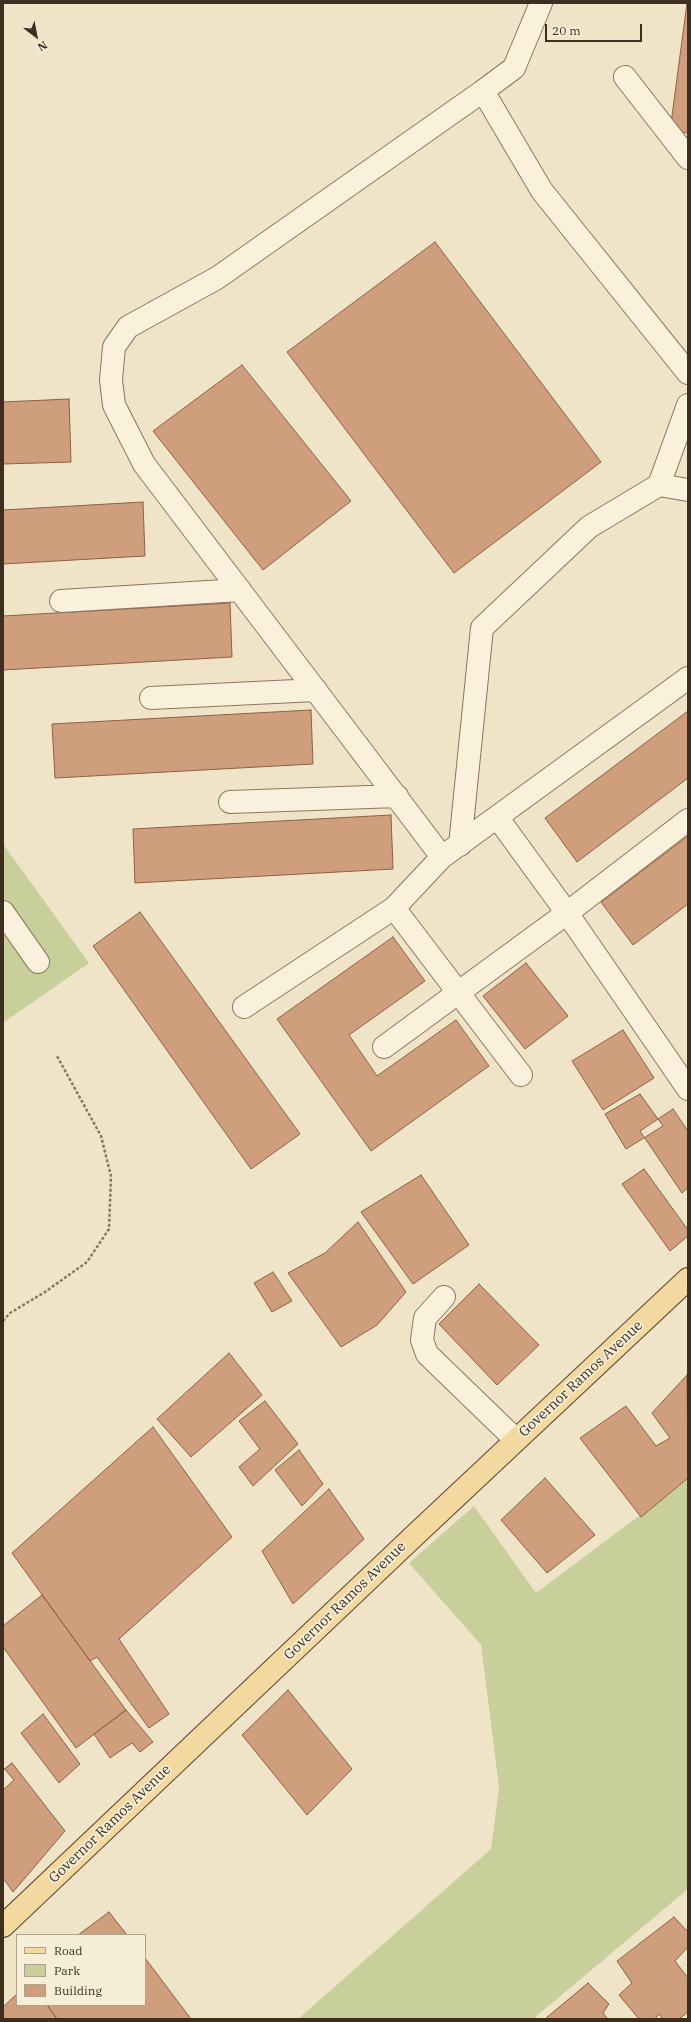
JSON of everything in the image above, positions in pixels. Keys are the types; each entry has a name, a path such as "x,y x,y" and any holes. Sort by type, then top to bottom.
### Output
{"main road":[{"name":"Governor Ramos Avenue","path":"3,1926 688,1279"}],"lane":[{"path":"451,851 397,796 141,457 114,405 111,380 114,347 128,327 217,278 514,68 541,3"},
{"path":"625,78 688,158"},
{"path":"483,91 542,191 688,373"},
{"path":"451,851 482,628 589,527 659,485 688,405"},
{"path":"659,485 688,490"},
{"path":"61,601 240,590"},
{"path":"244,1007 394,908 451,851 688,678"},
{"path":"151,698 316,690"},
{"path":"230,802 397,796"},
{"path":"497,817 567,914 688,1089"},
{"path":"384,1047 567,914 688,820"},
{"path":"394,908 521,1075"},
{"path":"3,912 38,962"},
{"path":"444,1297 425,1318 422,1340 427,1354 516,1440"}],"path":[{"path":"3,1321 10,1313 45,1292 88,1262 109,1229 111,1176 101,1136 56,1056"}],"green space":[{"path":"3,844 89,963 3,1023"},
{"path":"688,1479 688,1889 533,2019 298,2019 491,1849 499,1787 481,1645 409,1563 474,1506 536,1593"}],"building":[{"path":"688,3 688,133 670,131"},
{"path":"435,242 601,462 454,573 287,352"},
{"path":"242,365 351,501 263,570 153,431"},
{"path":"69,399 71,462 3,464 3,402"},
{"path":"143,502 145,556 3,564 3,510"},
{"path":"230,603 232,657 3,670 3,616"},
{"path":"311,710 313,764 55,778 52,724"},
{"path":"688,711 688,778 577,862 545,818"},
{"path":"391,815 393,869 135,883 133,829"},
{"path":"688,836 688,904 633,945 601,902"},
{"path":"140,912 300,1134 251,1169 93,946"},
{"path":"393,937 425,981 349,1035 377,1076 456,1020 489,1066 371,1151 277,1019"},
{"path":"526,963 568,1016 525,1049 483,996"},
{"path":"623,1030 654,1078 603,1110 572,1061"},
{"path":"640,1094 663,1126 626,1149 605,1114"},
{"path":"673,1109 688,1131 688,1188 682,1193 640,1131"},
{"path":"644,1169 688,1230 688,1236 670,1251 622,1184"},
{"path":"421,1175 469,1245 413,1284 361,1212"},
{"path":"358,1222 406,1292 377,1325 341,1347 288,1273 325,1253"},
{"path":"273,1272 292,1301 272,1312 254,1283"},
{"path":"479,1284 539,1345 497,1385 439,1324"},
{"path":"229,1353 262,1395 191,1457 157,1419"},
{"path":"687,1375 688,1478 641,1517 580,1438 626,1406 656,1446 670,1438 652,1413"},
{"path":"265,1401 298,1444 253,1486 239,1467 260,1449 239,1421"},
{"path":"153,1427 232,1537 119,1639 169,1714 149,1728 97,1657 90,1661 12,1553"},
{"path":"299,1450 323,1484 302,1506 275,1470"},
{"path":"545,1478 595,1535 547,1573 501,1520"},
{"path":"329,1489 364,1539 293,1604 262,1551"},
{"path":"42,1595 126,1710 76,1748 3,1647 3,1626"},
{"path":"288,1690 352,1769 307,1815 242,1735"},
{"path":"126,1710 153,1742 140,1752 132,1743 110,1758 94,1734"},
{"path":"43,1714 80,1764 59,1783 21,1733"},
{"path":"12,1763 65,1831 13,1892 3,1878 3,1770"},
{"path":"3,1767 14,1780 3,1790"},
{"path":"109,1912 126,1934 79,1934"},
{"path":"674,1917 688,1932 688,1947 675,1961 688,1978 688,2012 679,2019 663,2019 659,2014 655,2019 639,2019 619,1995 632,1983 617,1961"},
{"path":"146,1959 191,2019 57,2019 48,2006 146,2006"},
{"path":"588,1983 609,2004 603,2013 608,2019 545,2019"},
{"path":"16,1995 16,2006 48,2006 57,2019 3,2019 3,2007"}]}
